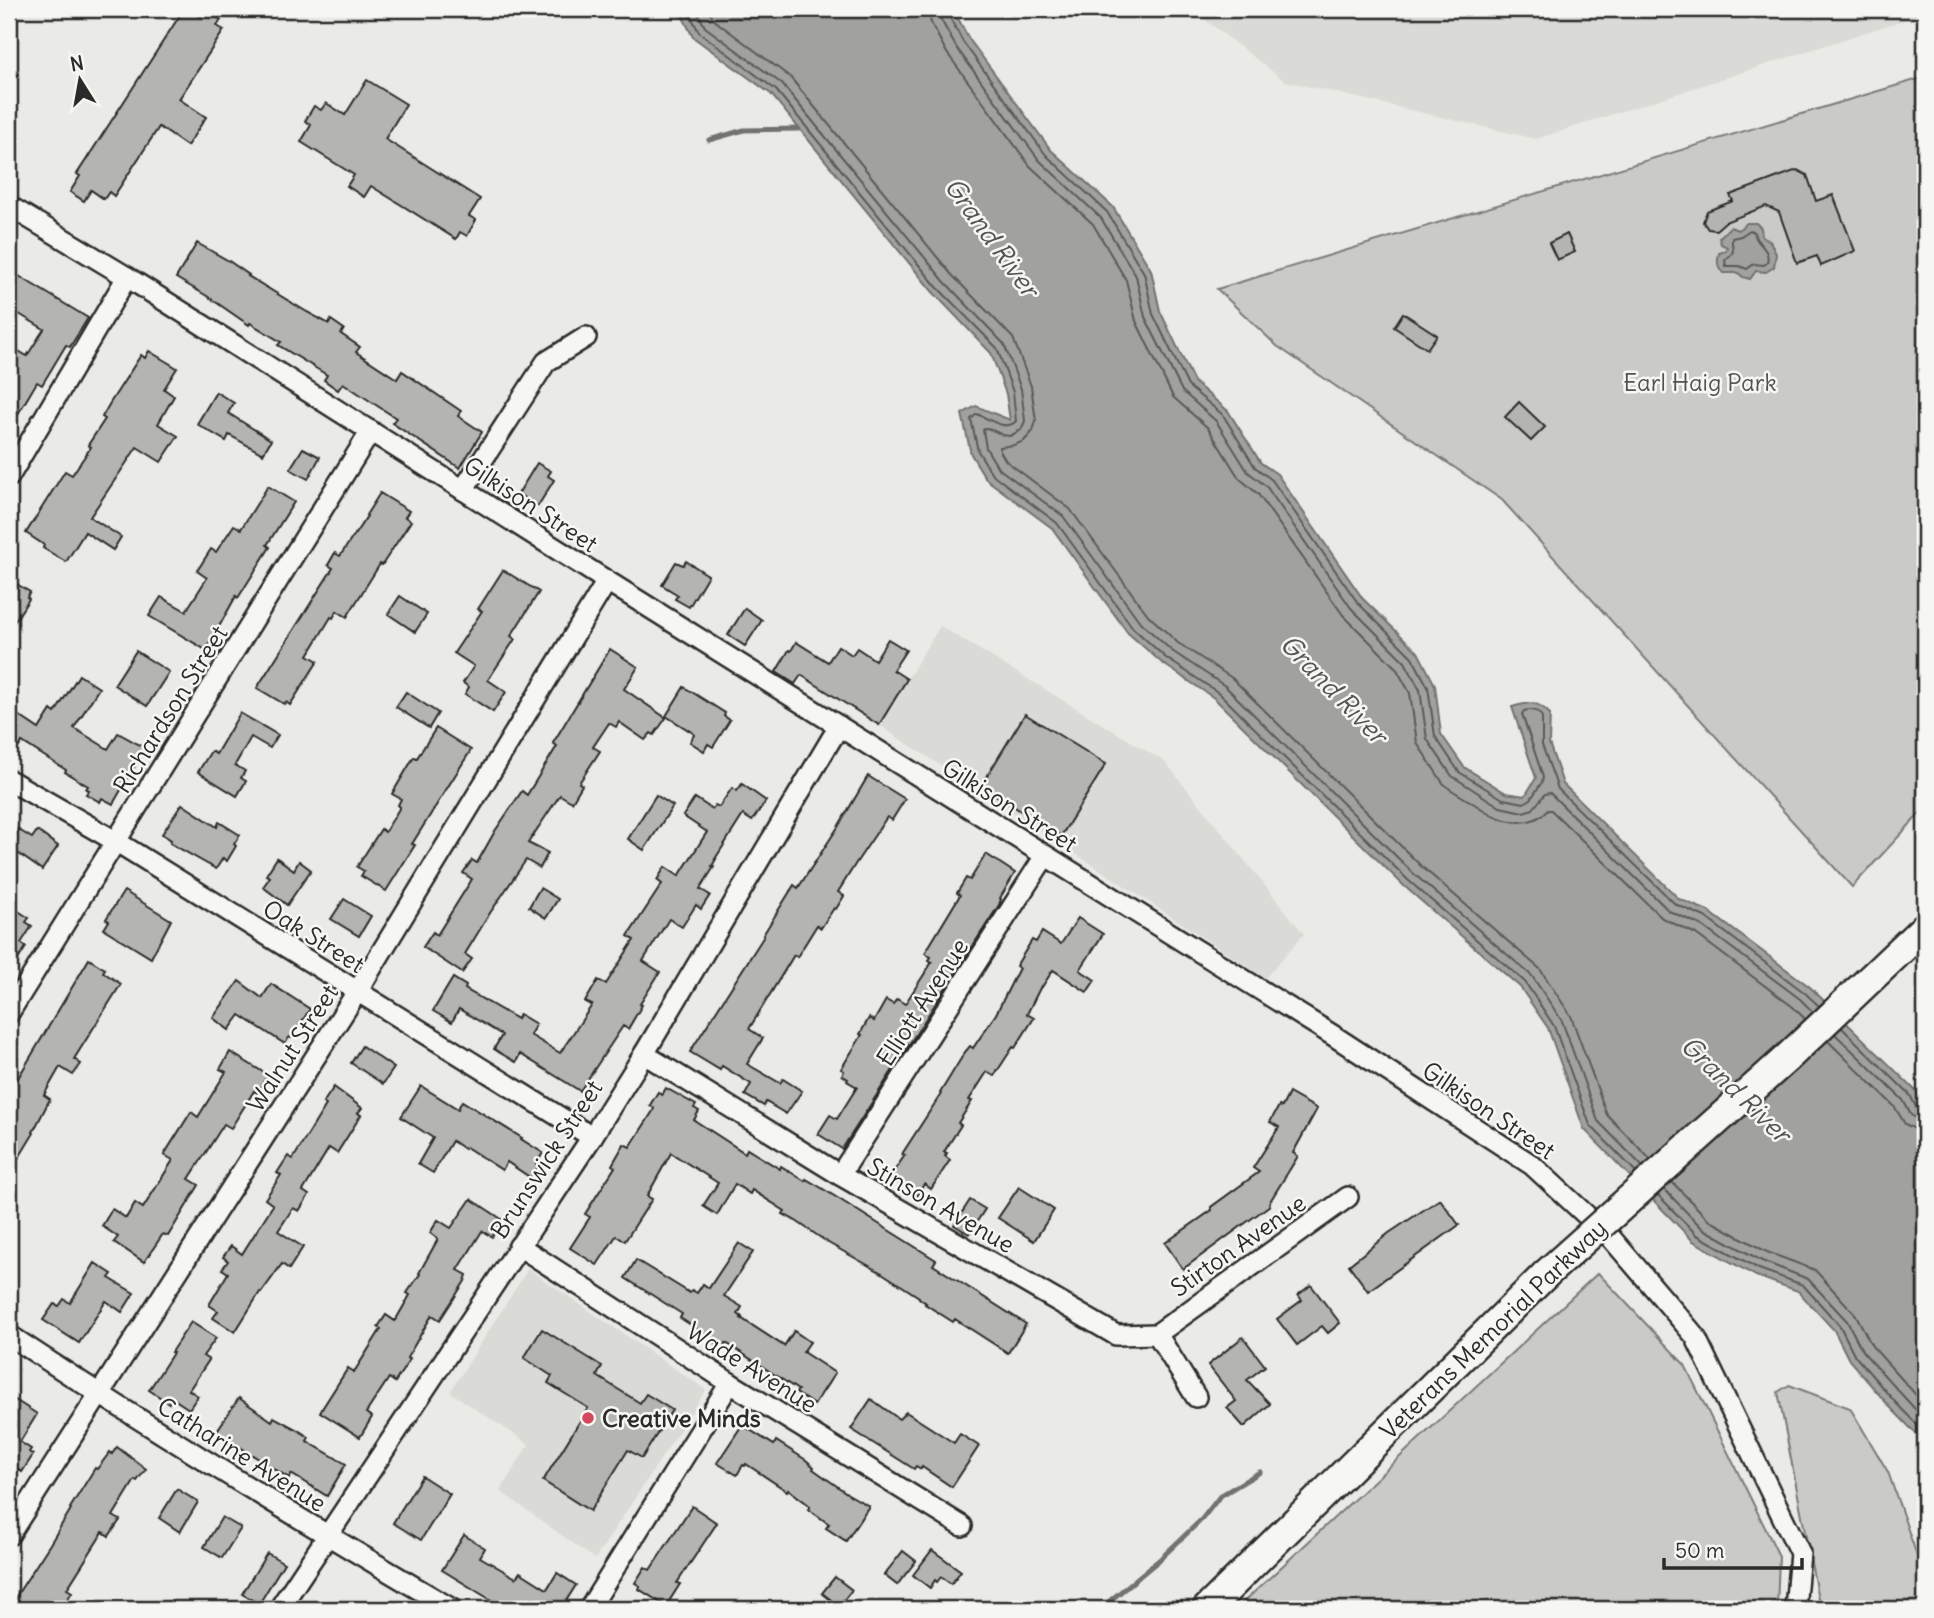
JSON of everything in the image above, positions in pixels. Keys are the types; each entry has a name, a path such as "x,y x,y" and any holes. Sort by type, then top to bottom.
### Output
{"main road":[{"name":"Veterans Memorial Parkway","path":"1207,1609 1546,1274 1787,1058 1925,927"},
{"name":"Veterans Memorial Parkway","path":"1787,1058 1837,1028 1925,951"}],"street":[{"name":"Gilkison Street","path":"9,206 1334,1036 1532,1165 1612,1240 1695,1336 1800,1553 1796,1609"},
{"path":"9,477 127,278"},
{"path":"463,490 546,362 586,337"},
{"name":"Richardson Street","path":"9,1013 371,431"},
{"name":"Walnut Street","path":"9,1535 357,992 607,581"},
{"name":"Brunswick Street","path":"279,1609 592,1137 839,726"},
{"name":"Oak Street","path":"9,780 117,842 592,1137"},
{"name":"Elliott Avenue","path":"840,1175 1045,856"},
{"name":"Stinson Avenue","path":"644,1054 840,1175 1116,1335 1157,1334"},
{"name":"Stirton Avenue","path":"1157,1334 1348,1197"},
{"name":"Wade Avenue","path":"519,1246 730,1383 962,1526"},
{"path":"1157,1334 1196,1397"},
{"name":"Catharine Avenue","path":"9,1335 98,1394 327,1536 452,1609"},
{"path":"589,1609 730,1383"}],"shaded area":[{"path":"1191,9 1925,9 1925,13 1536,139 1285,81"},
{"path":"940,626 1165,762 1304,934 1265,978 879,725"},
{"name":"Creative Minds","path":"528,1269 706,1390 595,1559 500,1491 529,1444 450,1392"}],"green space":[{"name":"Earl Haig Park","path":"1925,77 1925,808 1852,887 1502,500 1277,346 1217,289"},
{"path":"1598,1273 1685,1365 1779,1556 1777,1609 1236,1609"},
{"path":"1789,1385 1850,1408 1888,1472 1925,1579 1925,1609 1820,1609 1778,1392"}],"water":[{"name":"Grand River","path":"679,9 953,9 969,39 1051,150 1113,207 1151,270 1160,311 1194,382 1228,411 1261,463 1277,474 1363,599 1418,652 1435,685 1441,734 1464,767 1506,793 1525,796 1536,778 1512,707 1529,703 1541,706 1550,714 1549,743 1563,784 1679,899 1708,911 1810,987 1916,1091 1925,1111 1925,1443 1849,1360 1834,1330 1798,1291 1756,1276 1693,1241 1584,1129 1548,1028 1520,987 1403,885 1214,698 1162,663 1128,633 1052,528 986,479 971,454 962,414 976,406 1010,420 1006,394 991,353 932,291 771,94 693,37"},
{"path":"1747,223 1756,223 1761,228 1762,237 1770,241 1776,254 1774,267 1766,272 1756,271 1750,279 1738,273 1724,273 1718,262 1719,253 1726,251 1727,247 1721,244 1719,238 1730,227 1738,230"}],"building":[{"path":"184,9 189,9 201,17 206,10 221,20 217,26 224,30 179,99 206,117 187,146 159,127 114,196 109,192 104,199 91,190 84,201 70,192 80,176 77,174"},
{"path":"367,80 406,104 385,139 480,199 469,216 476,220 467,236 460,232 456,239 371,186 364,197 347,186 354,175 301,142 311,125 305,121 314,106 321,110 326,103 345,115"},
{"path":"1797,170 1807,175 1816,201 1833,195 1855,251 1821,266 1817,256 1797,263 1779,212 1766,206 1725,222 1716,230 1708,229 1703,222 1707,211 1733,201 1730,195"},
{"path":"1567,234 1575,252 1557,260 1549,243"},
{"path":"197,243 307,312 329,324 331,320 344,329 341,334 360,347 356,352 397,379 402,371 461,411 458,416 482,432 460,468 392,423 396,418 343,383 338,390 324,380 327,375 278,345 281,342 250,323 249,325 176,278"},
{"path":"9,270 88,318 70,347 66,345 42,385 37,382 9,429 9,360 15,349 27,356 44,329 9,308"},
{"path":"1403,313 1437,335 1427,349 1394,327"},
{"path":"149,351 177,368 164,389 174,396 158,424 178,436 161,462 137,447 90,517 121,537 113,550 85,532 66,562 43,548 44,545 26,533 65,471 72,475 91,447 88,445 105,419 102,417 110,403 141,355 145,358"},
{"path":"216,392 234,403 228,413 271,440 263,454 229,435 226,441 197,424"},
{"path":"1519,402 1545,427 1531,441 1505,417"},
{"path":"303,448 320,457 308,479 290,469"},
{"path":"537,463 551,471 548,476 554,480 538,506 518,494"},
{"path":"268,486 294,502 267,545 270,547 238,598 236,596 206,650 149,616 161,597 186,611 207,578 197,571 211,549 216,552 234,525 241,529"},
{"path":"380,493 409,511 405,517 411,521 347,617 337,611 333,618 331,617 308,655 318,661 290,705 286,702 284,704 257,688 333,568 328,565 335,553 340,556"},
{"path":"686,561 708,575 689,607 675,599 678,595 662,585 676,562 683,565"},
{"path":"503,570 539,592 511,636 515,639 488,680 506,692 493,712 465,694 469,687 463,683 474,666 454,653 482,611 478,609"},
{"path":"15,583 30,592 27,597 29,599 9,630 9,592"},
{"path":"400,596 427,614 415,632 388,614"},
{"path":"745,608 762,620 745,646 728,635"},
{"path":"888,639 906,650 893,670 907,679 879,725 801,675 795,684 776,672 796,642 828,662 838,646 852,655 857,648 875,660"},
{"path":"610,649 638,667 624,689 666,718 654,735 651,733 645,740 619,722 616,727 609,723 593,747 600,751 579,783 582,785 572,802 560,795 528,843 548,853 540,868 526,860 465,954 472,959 462,973 423,947 433,932 437,935 472,879 463,873 472,860 477,863 522,791 527,795 557,746 553,743"},
{"path":"136,651 169,672 147,706 114,685"},
{"path":"79,675 99,688 74,728 108,749 118,733 145,748 113,804 102,798 100,802 86,794 88,786 22,742 19,747 9,741 9,709 39,729 51,710 55,713"},
{"path":"684,687 725,713 724,716 730,720 713,747 708,744 704,751 690,742 693,733 666,716"},
{"path":"406,692 438,713 429,728 396,707"},
{"path":"240,713 278,735 270,748 251,737 235,765 245,771 241,778 246,781 237,796 198,772 211,751 216,754"},
{"path":"1025,714 1106,764 1061,836 981,786"},
{"path":"436,728 471,750 386,891 361,876 364,871 357,867 381,829 385,832 400,807 398,805 401,799 392,794 414,757 417,758"},
{"path":"868,776 905,799 892,820 887,817 838,892 844,896 836,909 834,908 821,928 817,925 797,957 794,955 749,1029 763,1038 747,1064 780,1083 783,1079 802,1091 786,1114 766,1102 764,1106 745,1095 751,1084 722,1066 720,1070 690,1052 794,885 798,888"},
{"path":"742,784 766,801 752,821 743,815 715,859 712,866 714,867 700,889 710,895 701,909 696,905 682,927 669,919 643,961 660,972 628,1029 623,1026 580,1091 520,1054 516,1062 494,1049 502,1035 459,1009 452,1022 433,1011 453,978 466,986 465,989 517,1019 519,1014 536,1024 530,1035 560,1053 592,1005 585,1002 598,980 606,984 634,940 628,936 662,884 657,880 665,867 679,876 707,832 683,816 695,798 712,809 715,805 719,807 732,788 737,791"},
{"path":"656,795 673,806 644,850 628,839"},
{"path":"182,804 217,827 219,822 240,835 227,861 223,858 216,869 170,843 171,840 162,834"},
{"path":"9,824 32,838 37,831 58,846 42,870 9,847"},
{"path":"986,854 1015,873 1000,898 999,905 842,1149 818,1134 830,1115 837,1119 857,1087 847,1081 841,1069 869,1018 874,1021 886,1000 893,1004 897,999 905,1004 932,962 929,960 931,957 925,953 960,895 957,893 966,878 970,880"},
{"path":"277,858 294,870 299,861 311,870 287,905 263,887 270,877 266,875"},
{"path":"540,888 558,899 546,918 529,907"},
{"path":"124,891 171,920 151,958 104,929 109,921 106,919"},
{"path":"344,899 371,916 359,936 331,919"},
{"path":"9,905 29,918 26,922 32,926 21,943 26,947 9,974"},
{"path":"1078,918 1103,934 1080,970 1095,980 1087,992 1053,970 1041,986 1027,1014 1034,1018 1015,1048 1013,1047 994,1076 987,1072 969,1100 972,1101 958,1123 961,1125 944,1152 950,1160 931,1189 924,1184 917,1196 890,1177 905,1155 902,1154 965,1052 970,1046 973,1048 996,1014 1019,968 1016,966 1032,940 1036,942 1042,932 1061,944"},
{"path":"89,959 121,984 74,1059 81,1064 73,1075 60,1067 44,1095 50,1099 34,1133 9,1174 9,1093"},
{"path":"239,981 262,998 271,984 310,1009 285,1044 240,1015 229,1030 213,1018"},
{"path":"362,1046 394,1068 383,1084 351,1063"},
{"path":"230,1052 268,1075 257,1093 254,1091 231,1128 224,1124 189,1179 199,1185 168,1236 163,1234 144,1262 114,1242 118,1237 102,1226 112,1209 126,1218 135,1203 143,1208 173,1160 164,1155 191,1112 198,1117 226,1072 220,1069"},
{"path":"421,1086 458,1109 462,1101 543,1153 531,1178 507,1162 502,1170 452,1141 433,1173 418,1164 433,1138 401,1117"},
{"path":"334,1087 362,1108 358,1113 361,1115 337,1153 329,1148 303,1191 309,1195 299,1211 293,1208 278,1231 303,1247 289,1269 282,1264 260,1292 235,1332 213,1318 218,1311 209,1305 228,1273 222,1269 228,1261 223,1257 231,1246 242,1254 273,1205 265,1199 281,1175 277,1173 288,1156 293,1159"},
{"path":"666,1088 696,1105 694,1108 699,1111 694,1120 745,1153 747,1149 780,1169 781,1166 820,1187 936,1260 933,1265 1026,1324 1008,1353 955,1319 953,1322 882,1273 830,1244 752,1190 750,1194 735,1184 717,1215 703,1206 718,1183 671,1153 647,1196 652,1199 625,1241 616,1236 597,1265 570,1248 590,1217 585,1214 615,1167 612,1165 624,1144 630,1147 653,1111 654,1108 650,1105 658,1092 662,1095"},
{"path":"1289,1093 1317,1109 1293,1153 1298,1156 1270,1205 1183,1269 1165,1243 1259,1172 1253,1168 1279,1127 1270,1122"},
{"path":"1019,1187 1054,1210 1034,1241 998,1218"},
{"path":"471,1199 503,1220 492,1237 482,1231 458,1270 467,1275 465,1281 440,1320 432,1315 395,1382 389,1378 366,1413 372,1417 360,1437 320,1412 348,1368 354,1372 381,1329 378,1327 386,1315 395,1321 410,1295 407,1293 438,1239 430,1233 438,1220 451,1228"},
{"path":"1440,1199 1459,1225 1368,1291 1349,1265 1389,1233"},
{"path":"970,1200 985,1209 969,1234 954,1225"},
{"path":"739,1243 753,1252 724,1296 742,1307 738,1314 741,1318 784,1346 794,1331 810,1342 803,1352 835,1373 814,1405 796,1393 798,1390 726,1343 723,1348 704,1336 705,1334 680,1318 682,1314 625,1278 636,1260 690,1293 692,1290 697,1293 703,1284 709,1288"},
{"path":"95,1263 112,1274 109,1278 134,1293 122,1312 106,1301 79,1343 43,1320 54,1304 59,1306 64,1299 70,1303"},
{"path":"1311,1285 1340,1323 1328,1333 1322,1326 1297,1345 1277,1319 1302,1300 1298,1295"},
{"path":"191,1322 216,1338 203,1356 209,1360 189,1390 198,1396 189,1409 172,1398 169,1403 149,1390"},
{"path":"542,1329 602,1366 597,1376 640,1403 646,1394 672,1410 642,1458 628,1450 590,1511 543,1481 588,1408 548,1383 552,1376 524,1358"},
{"path":"1243,1337 1265,1366 1247,1380 1270,1404 1244,1427 1227,1408 1236,1401 1208,1365"},
{"path":"9,1396 37,1414 20,1442 31,1449 29,1452 33,1455 22,1472 9,1463"},
{"path":"239,1398 272,1421 274,1417 298,1430 309,1437 307,1441 346,1464 327,1496 291,1474 289,1478 216,1432"},
{"path":"871,1399 899,1419 906,1412 954,1443 960,1434 979,1446 952,1487 922,1467 921,1469 916,1466 914,1469 851,1429"},
{"path":"742,1425 774,1445 776,1441 806,1460 813,1469 869,1506 846,1541 826,1528 829,1524 808,1509 810,1506 788,1489 787,1491 746,1464 737,1475 717,1463"},
{"path":"117,1447 146,1469 137,1481 135,1480 113,1516 120,1520 109,1536 103,1532 67,1589 72,1592 61,1609 9,1609 95,1468 97,1469"},
{"path":"422,1476 450,1494 421,1540 393,1523"},
{"path":"177,1489 198,1502 180,1532 159,1518"},
{"path":"692,1506 717,1523 677,1583 680,1584 666,1606 639,1589 640,1586 635,1583 645,1567 650,1570"},
{"path":"222,1517 241,1528 222,1558 204,1547"},
{"path":"464,1535 485,1548 480,1557 516,1578 520,1572 547,1589 557,1573 576,1585 561,1609 551,1609 533,1598 526,1609 506,1609 442,1570"},
{"path":"932,1550 961,1571 951,1584 941,1577 937,1582 935,1580 930,1588 913,1575"},
{"path":"903,1551 916,1561 897,1585 884,1575"},
{"path":"267,1553 284,1563 259,1604 242,1594"},
{"path":"835,1577 852,1590 839,1606 822,1593"}],"waterway":[{"path":"709,140 744,130 799,129"},
{"path":"1100,1609 1159,1560 1202,1519 1220,1496 1260,1472"}],"place":[{"name":"Creative Minds","path":"588,1418"}]}
